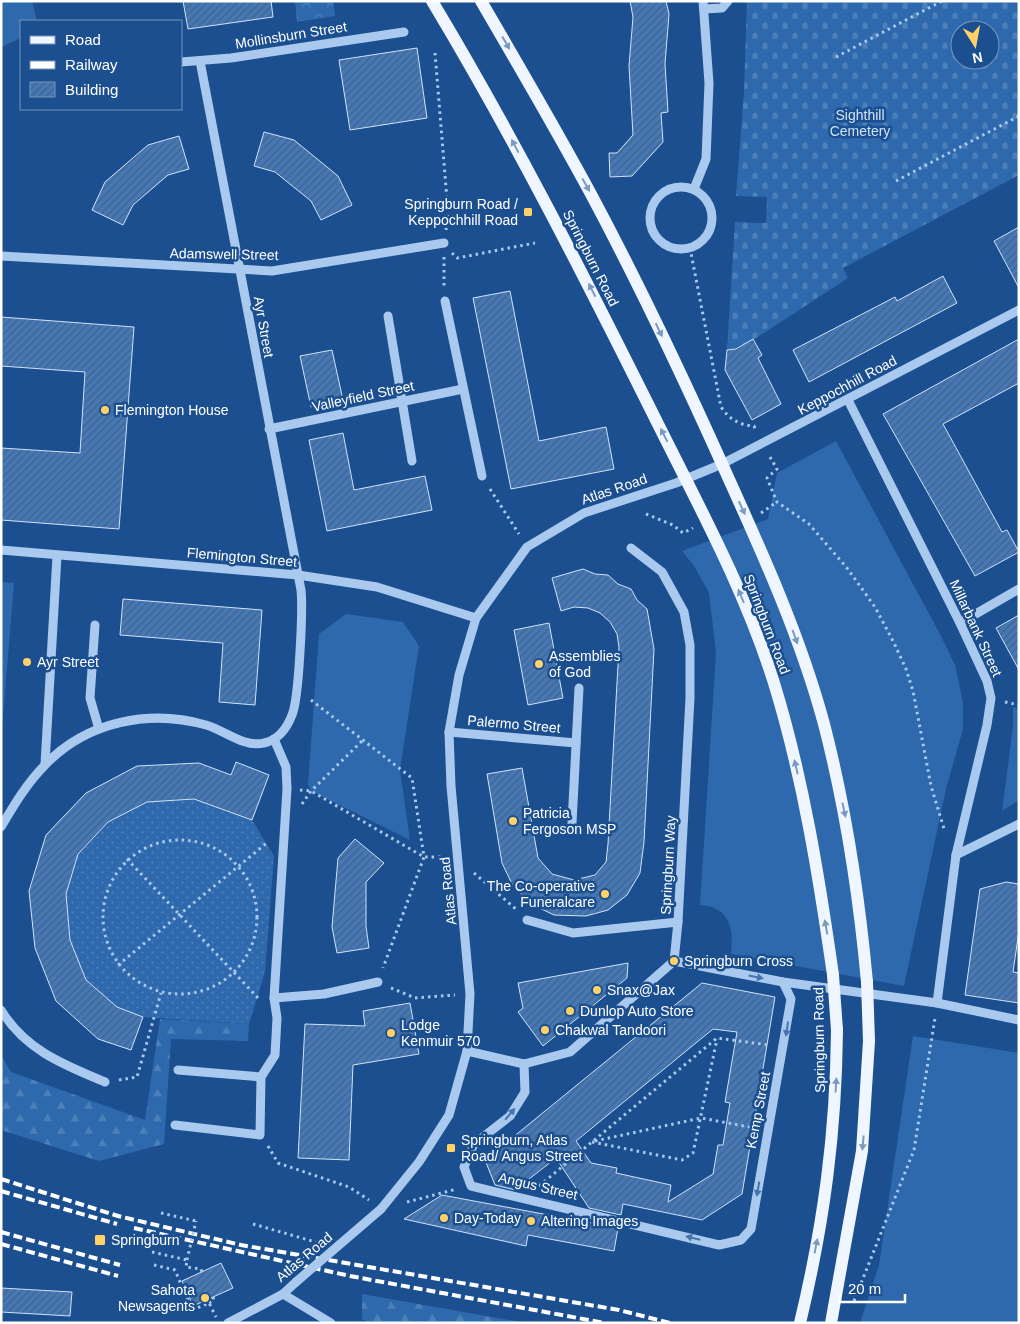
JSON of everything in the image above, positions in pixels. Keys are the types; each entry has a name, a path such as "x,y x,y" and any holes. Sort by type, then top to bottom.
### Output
{"main road":[{"name":"Springburn Road","path":"432,1 501,119 545,201 686,479 742,598 776,690 801,792 833,975 837,1030 834,1125 826,1198 800,1323"},
{"name":"Springburn Road","path":"481,1 592,196 695,404 790,622 823,722 856,872 867,982 868,1041 862,1151 836,1302 830,1323"}],"street":[{"path":"694,189 706,159 709,75 703,5 722,8 728,1"},
{"name":"Mollinsburn Street","path":"182,62 404,32"},
{"name":"Ayr Street","path":"200,61 302,601 293,715 281,734 274,739"},
{"path":"684,187 694,189 708,201 713,219 707,236 700,243 690,248 679,249 668,246 659,240 651,226 651,210 655,200 663,192 673,188 684,187"},
{"name":"Adamswell Street","path":"1,256 239,271 272,271 444,243"},
{"path":"444,301 482,476"},
{"name":"Keppochhill Road","path":"686,479 763,445 1019,310"},
{"path":"388,316 412,461"},
{"name":"Valleyfield Street","path":"269,430 463,389"},
{"name":"Millarbank Street","path":"848,400 960,623 987,680 991,698 987,725 956,855 937,1003"},
{"name":"Atlas Road","path":"228,1323 283,1294 381,1209 419,1162 449,1115 467,1051 470,994 449,732 459,675 476,618 527,547 591,510 686,479"},
{"name":"Springburn Way","path":"631,548 662,572 684,612 690,645 690,698 678,922 674,960"},
{"name":"Flemington Street","path":"1,550 298,575 377,587 476,618"},
{"path":"45,764 57,556"},
{"path":"960,623 1019,590"},
{"path":"95,625 90,698 99,729"},
{"name":"Palermo Street","path":"572,823 579,688"},
{"path":"1,827 31,781 45,764 78,739 99,729 145,717 167,717 209,726 254,744 274,739 286,767 287,789 274,998 277,1018 275,1056 261,1078 260,1135 176,1125"},
{"name":"Palermo Street","path":"449,732 576,744"},
{"path":"956,855 1019,824"},
{"path":"528,920 573,932 678,922"},
{"path":"467,1051 524,1064 570,1052 674,960 783,982 937,1003 1019,1020"},
{"path":"274,998 324,994 378,982"},
{"name":"Kemp Street","path":"741,1240 751,1229 784,1047 791,999 783,982"},
{"path":"1,1010 22,1037 43,1054 105,1082"},
{"path":"471,1186 464,1167 474,1144 510,1116 525,1092 524,1064"},
{"path":"178,1070 261,1078"},
{"name":"Angus Street","path":"471,1186 525,1197 719,1245 741,1240"},
{"path":"283,1294 331,1323"}],"path":[{"path":"836,57 942,1"},
{"path":"435,53 448,212 444,243 444,301"},
{"path":"896,182 1019,116"},
{"path":"444,243 457,258 536,243"},
{"path":"690,248 721,407 728,418 744,426 754,426 777,469 767,478 778,502 809,524 847,568 875,607 906,669 920,724 936,807 956,855"},
{"path":"695,404 718,395"},
{"path":"482,476 527,547"},
{"path":"296,689 412,778 424,856 378,982 414,998 470,994"},
{"path":"118,965 285,828 311,791 363,740"},
{"path":"287,789 311,791 424,856 458,858 528,920"},
{"path":"194,839 240,865 257,897 258,931 248,956 235,974 207,991 161,993 138,983 118,965 104,935 103,903 114,874 127,859 160,840 194,839"},
{"path":"127,859 277,1018"},
{"path":"105,1082 138,1077 161,993"},
{"path":"852,1307 914,1150 937,1003"},
{"path":"525,1197 717,1038 784,1047"},
{"path":"592,1142 682,1160 693,1153 717,1038"},
{"path":"592,1142 701,1118 768,1130"},
{"path":"260,1135 278,1163 349,1187 381,1209 471,1186"},
{"path":"161,1213 196,1221 186,1267 200,1269 202,1272"},
{"path":"252,1224 296,1237"},
{"path":"152,1252 187,1260"},
{"path":"154,1265 175,1270 192,1310 214,1300 213,1297"},
{"path":"209,1303 218,1323"}],"green space":[{"path":"1,1 32,1 37,20 20,20 20,38 1,47"},
{"path":"295,1 333,1 335,16 297,22"},
{"name":"Sighthill Cemetery","path":"747,1 1019,1 1019,175 843,268 848,278 750,342 736,349 727,350 735,222 766,223 767,197 736,196 744,91"},
{"path":"836,441 941,636 955,665 963,703 963,729 946,789 904,986 731,954 732,936 728,921 718,910 700,905 716,653 709,593 694,566 682,551 768,519 777,473"},
{"path":"1,582 14,583 1,740"},
{"path":"346,614 403,622 419,646 400,770 410,840 311,791 308,784 319,634"},
{"path":"1013,707 1019,709 1019,800 1002,811 1013,727"},
{"path":"194,799 252,820 274,856 265,972 249,1024 143,1017 117,1007 86,980 70,940 66,894 78,854 108,822 147,802"},
{"path":"160,1019 249,1024 248,1041 171,1039 164,1144 99,1161 1,1130 1,1055 11,1072 145,1120"},
{"path":"913,1036 1019,1053 1019,1323 860,1323 879,1265"},
{"path":"362,1294 526,1323 369,1323 362,1319"}],"building":[{"path":"183,1 271,1 273,17 188,29"},
{"path":"630,1 666,1 669,14 665,64 668,112 661,113 663,142 632,176 610,177 609,153 617,153 633,135 629,66 633,17"},
{"path":"417,48 427,118 350,130 339,60"},
{"path":"264,132 294,140 338,176 352,205 321,220 311,201 275,172 254,166"},
{"path":"179,136 189,169 168,175 133,205 123,225 92,210 105,182 148,145"},
{"path":"1019,227 1019,288 994,241"},
{"path":"943,276 957,303 809,382 793,350 895,297 897,301"},
{"path":"510,291 539,441 606,427 614,469 511,489 473,298"},
{"name":"Flemington House","path":"1,317 134,327 119,529 1,520 1,448 80,453 85,372 1,366"},
{"path":"753,339 762,355 758,358 781,404 752,420 725,370 727,350 736,349"},
{"path":"1019,339 1019,383 943,424 1002,532 1007,530 1019,552 975,576 883,414"},
{"path":"332,350 343,400 311,407 300,356"},
{"path":"343,433 354,490 425,476 432,510 327,531 309,440"},
{"path":"583,569 595,574 608,575 618,584 631,589 637,600 647,609 654,649 644,842 640,873 627,895 608,910 586,916 554,915 531,904 512,884 502,863 487,774 522,768 538,858 552,874 574,880 595,875 606,862 619,647 617,634 610,622 600,613 588,608 574,607 561,611 552,578"},
{"path":"123,599 262,610 255,705 219,702 223,643 120,635"},
{"path":"1019,615 1019,670 996,628"},
{"name":"Assemblies of God","path":"549,623 563,698 528,705 514,630"},
{"path":"236,762 269,775 252,820 194,799 147,802 108,822 78,854 66,894 70,940 86,980 117,1007 143,1017 131,1050 98,1039 56,1001 35,948 29,891 46,835 86,793 137,766 199,763 231,775"},
{"path":"355,839 384,863 366,882 366,926 369,948 337,953 332,927 338,858"},
{"path":"1006,882 1019,884 1019,931 1013,972 1019,973 1019,1003 965,995 980,889"},
{"path":"628,963 627,978 543,1046 518,1012 523,1008 518,983"},
{"path":"702,983 775,997 742,1194 702,1220 623,1204 621,1215 589,1208 556,1158 515,1190 495,1185 485,1160","holes":["713,1029 737,1032 725,1102 730,1103 723,1145 718,1145 713,1174 668,1202 671,1185 616,1173 617,1168 591,1163 576,1141"]},
{"path":"410,1003 419,1054 353,1065 349,1160 298,1158 305,1024 365,1026 363,1011"},
{"path":"442,1195 618,1228 614,1251 528,1235 526,1246 404,1219"},
{"path":"221,1263 233,1288 193,1306 182,1281"},
{"path":"1,1288 72,1292 70,1316 1,1312"}],"railway":[{"path":"1,1179 118,1216 241,1245 619,1310 670,1323"},
{"path":"1,1191 117,1224"},
{"path":"134,1228 350,1276 605,1323"},
{"path":"1,1232 120,1265"},
{"path":"1,1244 118,1276"}],"place":[{"name":"Springburn Road / Keppochhill Road","path":"528,212"},
{"name":"Flemington House","path":"105,410"},
{"name":"Ayr Street","path":"27,662"},
{"name":"Assemblies of God","path":"539,664"},
{"name":"Patricia Fergoson MSP","path":"513,821"},
{"name":"The Co-operative Funeralcare","path":"605,894"},
{"name":"Springburn Cross","path":"674,961"},
{"name":"Snax@Jax","path":"597,990"},
{"name":"Dunlop Auto Store","path":"570,1011"},
{"name":"Chakwal Tandoori","path":"545,1030"},
{"name":"Lodge Kenmuir 570","path":"391,1033"},
{"name":"Springburn, Atlas Road/ Angus Street","path":"451,1148"},
{"name":"Day-Today","path":"444,1218"},
{"name":"Altering Images","path":"531,1221"},
{"name":"Springburn","path":"100,1240"},
{"name":"Sahota Newsagents","path":"205,1298"}]}
